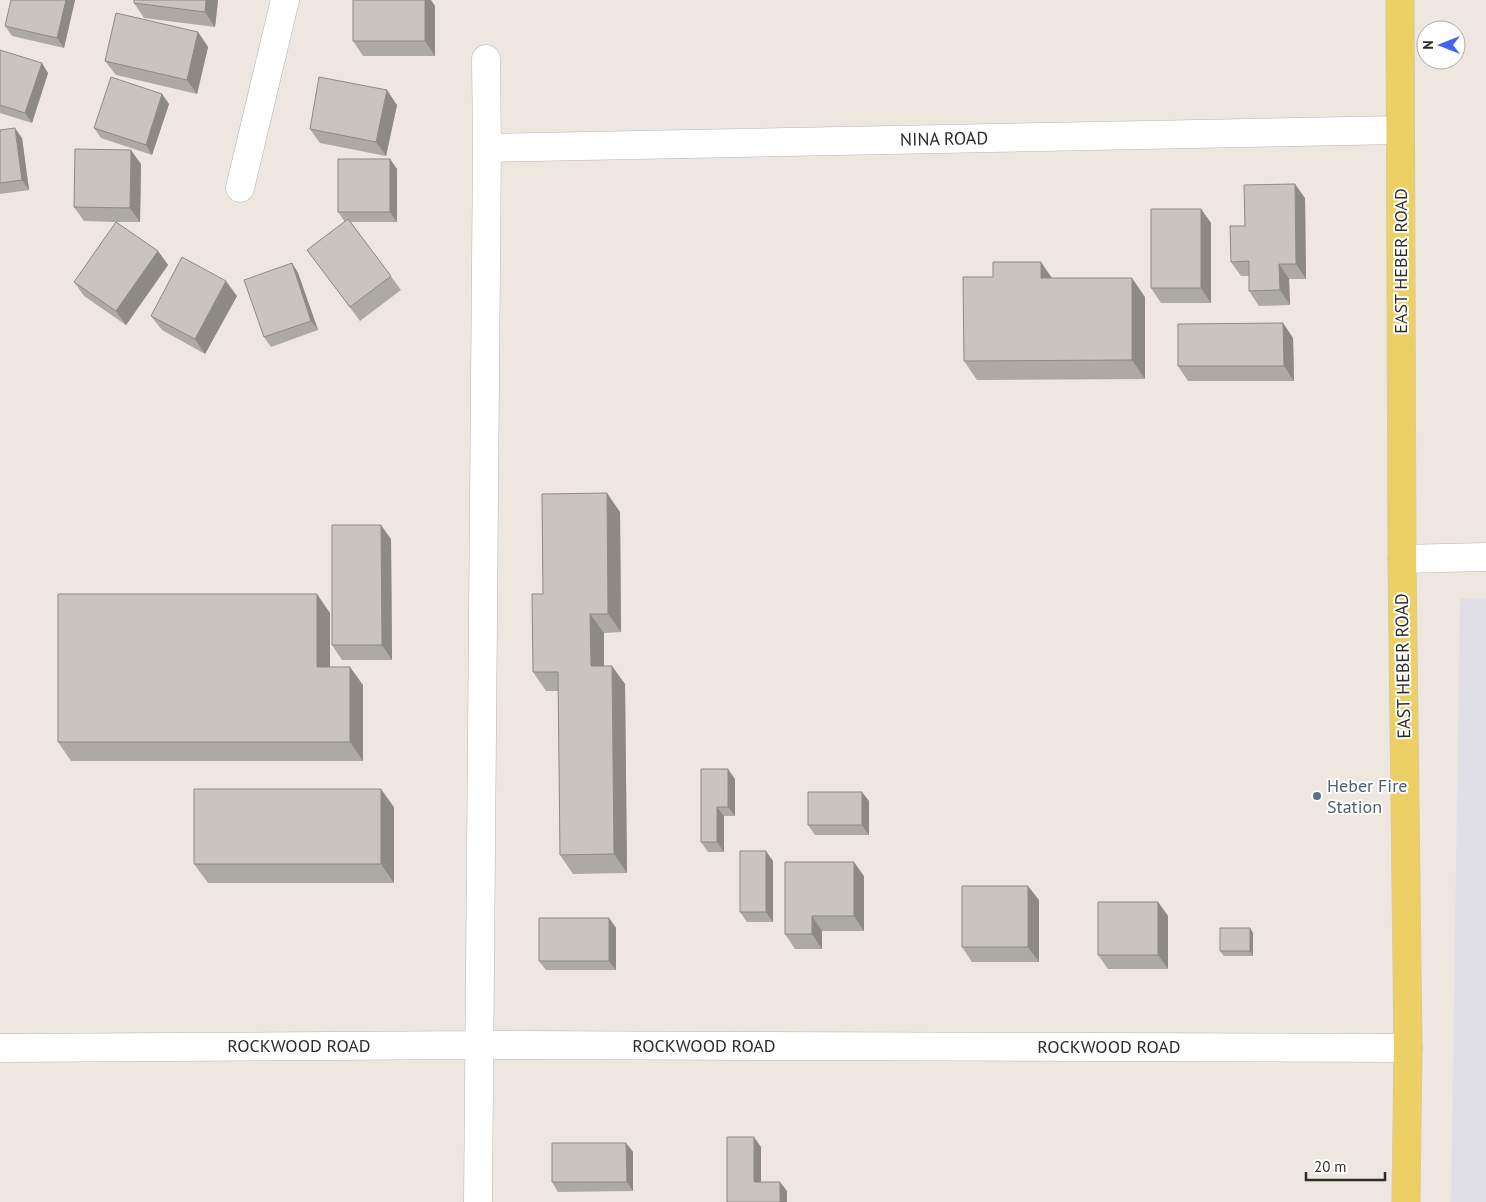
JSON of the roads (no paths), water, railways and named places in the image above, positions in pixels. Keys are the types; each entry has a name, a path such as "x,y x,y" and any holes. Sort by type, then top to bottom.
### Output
{"main road":[{"name":"EAST HEBER ROAD","path":"1400,0 1402,559 1408,1048 1406,1202"}],"street":[{"path":"240,188 285,0"},
{"path":"478,1202 487,148 486,60"},
{"name":"NINA ROAD","path":"487,148 1400,130"},
{"path":"1402,559 1486,557"},
{"name":"ROCKWOOD ROAD","path":"0,1048 478,1045 1408,1048"}],"place":[{"name":"Heber Fire Station","path":"1317,796"}]}
